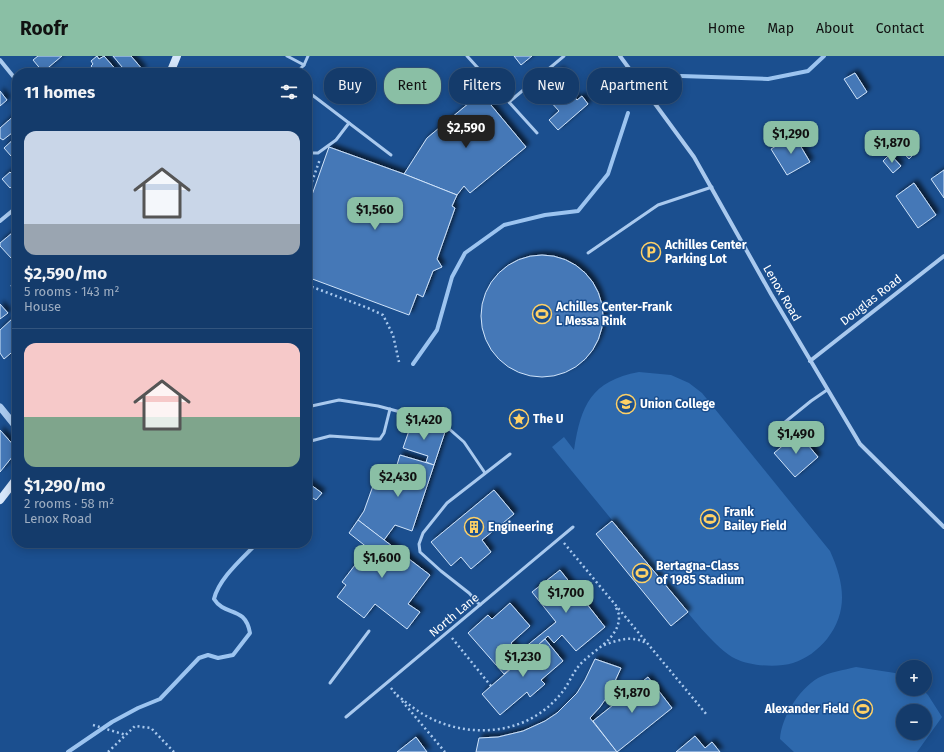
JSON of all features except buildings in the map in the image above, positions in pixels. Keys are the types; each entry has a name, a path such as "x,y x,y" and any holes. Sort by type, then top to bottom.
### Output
{"main road":[{"path":"172,68 177,56"},
{"path":"0,500 12,484"}],"street":[{"name":"Lenox Road","path":"620,56 694,157 810,361 860,444 944,527"},
{"path":"0,60 12,75"},
{"path":"0,221 12,211"},
{"name":"Douglas Road","path":"810,361 944,256"},
{"path":"0,407 12,422"}],"lane":[{"path":"287,56 304,65"},
{"path":"301,68 308,56"},
{"path":"467,56 478,68"},
{"path":"515,97 564,56"},
{"path":"312,96 391,155"},
{"path":"511,104 537,133"},
{"path":"312,153 318,153 336,140 349,123"},
{"path":"588,253 658,205 712,187"},
{"path":"774,431 811,401 828,390"},
{"path":"312,406 339,400 378,406 447,427 464,442 485,473"},
{"path":"312,441 330,436 380,439 384,433 390,409"},
{"path":"480,605 420,552 419,544 424,532 447,503 510,454"},
{"name":"North Lane","path":"346,717 573,527"},
{"path":"330,683 369,631"}],"path":[{"path":"312,181 323,149"},
{"path":"312,287 383,315 393,335 399,362"},
{"path":"560,538 707,715"},
{"path":"397,696 424,714 446,724 463,729 484,731 510,727 524,722 538,714 558,698 578,667 612,636 617,627 619,616 615,605"},
{"path":"447,632 491,686"},
{"path":"601,646 623,639 632,638 649,645"},
{"path":"386,682 445,752"},
{"path":"93,725 126,735"},
{"path":"108,752 135,726 151,728 174,752"}],"shaded area":[{"path":"639,372 671,375 689,383 702,393 830,551 839,574 841,585 842,596 839,618 827,639 820,647 807,657 787,665 764,666 736,659 728,654 711,639 693,619 552,447 564,437 574,450 580,420 591,398 599,389 610,382 623,376"},
{"name":"Alexander Field","path":"856,667 895,673 896,696 929,696 942,717 932,731 932,704 896,704 896,740 926,740 917,752 794,752 780,739 787,713 804,689 818,678"}],"waterway":[{"path":"682,76 768,79 808,71 824,56"},
{"path":"413,364 437,330 452,277 465,253 504,225 545,215 578,211 608,174 628,113"},
{"path":"68,752 112,722 138,708 160,699 199,658 208,655 218,658 233,655 250,633 247,624 244,618 224,608 214,599 226,576 252,548"}],"place":[{"name":"Achilles Center Parking Lot","path":"651,252"},
{"name":"Achilles Center-Frank L Messa Rink","path":"542,314"},
{"name":"Union College","path":"626,404"},
{"name":"The U","path":"519,419"},
{"name":"Frank Bailey Field","path":"710,519"},
{"name":"Engineering","path":"474,527"},
{"name":"Bertagna-Class of 1985 Stadium","path":"642,573"},
{"name":"Alexander Field","path":"863,709"}]}
